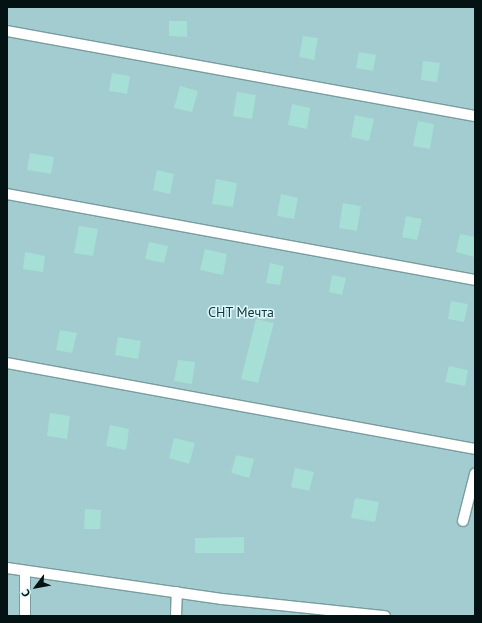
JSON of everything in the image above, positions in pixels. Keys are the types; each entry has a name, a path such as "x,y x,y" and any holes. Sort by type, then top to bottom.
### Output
{"lane":[{"path":"7,31 475,116"},
{"path":"7,194 475,280"},
{"path":"7,363 475,449"},
{"path":"463,521 475,474"},
{"path":"7,568 177,592 339,612 385,616"},
{"path":"25,571 25,616"},
{"path":"176,616 177,592"}],"green space":[{"name":"СНТ Мечта","path":"7,7 475,7 475,616 7,616"}],"building":[{"path":"169,21 187,21 187,37 169,36"},
{"path":"303,36 318,38 314,60 299,57"},
{"path":"359,52 376,55 373,71 356,68"},
{"path":"423,61 440,63 437,82 421,80"},
{"path":"112,73 130,76 127,94 109,91"},
{"path":"180,86 198,91 192,112 174,108"},
{"path":"237,92 256,95 252,119 233,116"},
{"path":"292,104 310,108 307,129 288,125"},
{"path":"355,115 374,119 369,141 351,137"},
{"path":"418,121 434,124 430,149 413,146"},
{"path":"30,153 54,157 51,174 27,170"},
{"path":"157,170 174,174 170,194 153,190"},
{"path":"216,179 237,183 233,207 212,204"},
{"path":"281,194 298,198 294,219 277,216"},
{"path":"343,203 361,206 357,231 339,228"},
{"path":"406,216 422,219 417,240 402,237"},
{"path":"79,226 98,229 93,256 74,253"},
{"path":"460,234 475,237 475,257 456,252"},
{"path":"149,242 168,246 164,263 145,259"},
{"path":"205,249 227,254 223,275 200,270"},
{"path":"25,252 45,256 43,272 23,269"},
{"path":"270,263 284,266 280,285 266,283"},
{"path":"332,275 346,278 342,295 329,292"},
{"path":"451,301 468,304 464,322 448,319"},
{"path":"256,319 274,323 258,383 241,379"},
{"path":"60,330 77,333 72,353 56,350"},
{"path":"118,337 141,341 138,359 115,355"},
{"path":"178,360 195,362 192,384 174,381"},
{"path":"449,366 468,370 465,386 445,382"},
{"path":"50,413 70,416 67,439 47,436"},
{"path":"110,425 129,429 126,450 106,446"},
{"path":"174,438 195,443 189,464 169,458"},
{"path":"236,455 254,459 249,478 231,473"},
{"path":"295,468 314,472 309,491 291,487"},
{"path":"355,498 379,502 375,522 351,518"},
{"path":"85,509 101,510 100,529 84,529"},
{"path":"244,537 244,553 195,553 195,538"}]}
